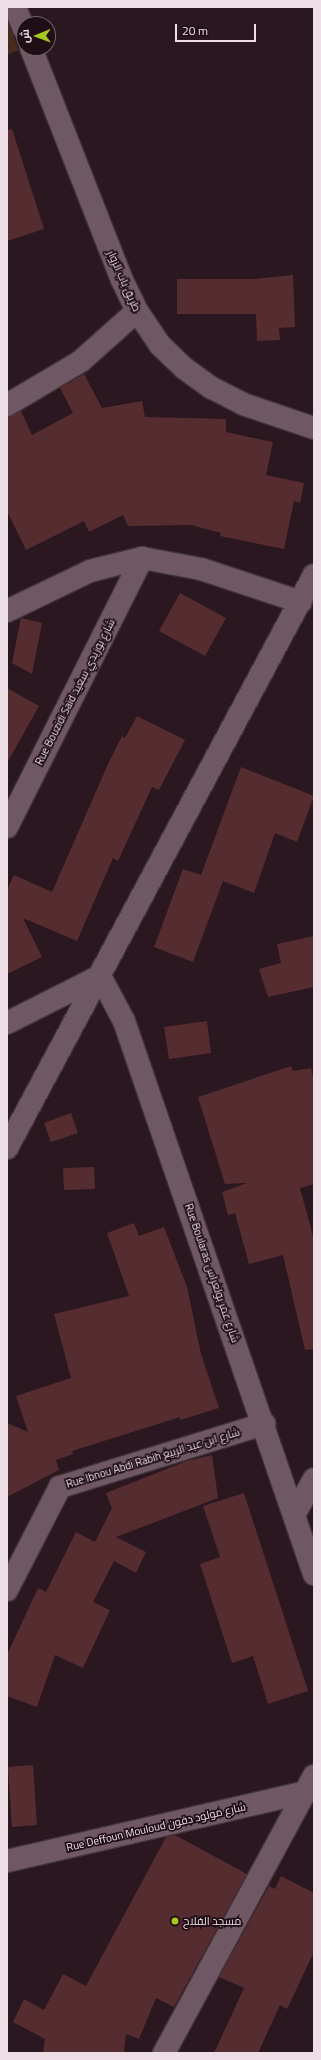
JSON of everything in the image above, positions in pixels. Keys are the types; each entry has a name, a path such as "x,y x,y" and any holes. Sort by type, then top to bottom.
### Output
{"street":[{"name":"طريق باب الزوار","path":"34,56 122,280 137,311 160,345 184,368 212,388 243,404 314,428"},
{"path":"7,405 81,361 137,311"},
{"path":"7,610 90,571 142,558 201,569 301,602"},
{"name":"Rue Bouzidi Saïd شارع بوزيدي سعيد","path":"7,827 142,558"},
{"path":"7,1148 301,602 314,575"},
{"path":"7,1023 100,976"},
{"name":"Rue Boularas شارع عمر بولعراس","path":"100,976 124,1021 264,1424 314,1574"},
{"name":"Rue Ibnou Abdi Rabih شارع ابن عبد الربيع","path":"7,1590 60,1487 264,1424"},
{"path":"294,1515 314,1479"},
{"path":"164,2053 310,1784"},
{"name":"Rue Deffoun Mouloud شارع مولود دفون","path":"7,1861 310,1784"}],"shaded area":[{"path":"7,20 16,42 16,51 7,55"}],"building":[{"path":"12,129 44,229 7,241 7,130"},
{"path":"293,275 295,327 279,328 280,340 257,341 256,314 177,314 177,279 254,279"},
{"path":"84,374 102,408 142,401 145,417 226,419 226,432 273,442 266,475 304,483 300,503 294,501 284,549 220,536 221,533 191,525 128,526 123,515 89,532 84,521 26,550 7,511 7,417 21,411 32,435 73,413 60,388"},
{"path":"180,593 226,618 205,656 159,631"},
{"path":"21,618 42,623 32,674 12,663"},
{"path":"7,688 39,706 7,763"},
{"path":"137,716 185,740 159,790 152,787 118,861 113,858 77,941 23,918 42,957 7,974 7,886 8,888 14,875 52,892 108,764 122,736 125,738"},
{"path":"241,767 314,796 297,842 275,833 254,893 223,881 193,962 154,947 183,869 201,875"},
{"path":"314,936 314,987 268,997 259,969 281,963 277,944"},
{"path":"207,1021 211,1053 169,1059 164,1027"},
{"path":"291,1066 293,1071 311,1068 314,1082 314,1184 300,1188 314,1240 314,1349 305,1350 283,1255 249,1264 235,1213 228,1215 222,1192 247,1183 225,1184 198,1097"},
{"path":"71,1113 78,1133 51,1142 44,1123"},
{"path":"94,1167 95,1189 64,1190 63,1168"},
{"path":"134,1223 139,1236 164,1227 187,1287 201,1354 219,1408 180,1420 180,1417 72,1451 73,1454 56,1460 59,1470 7,1497 7,1423 28,1432 16,1396 71,1378 54,1314 129,1296 107,1233"},
{"path":"212,1455 218,1498 116,1537 146,1552 136,1573 114,1561 93,1602 110,1610 83,1668 55,1655 37,1707 7,1696 7,1655 38,1588 46,1592 76,1532 95,1542 112,1508 106,1493 187,1461"},
{"path":"244,1493 308,1691 268,1704 253,1656 232,1663 200,1564 220,1557 203,1506"},
{"path":"33,1765 37,1825 12,1827 8,1767"},
{"name":"مسجد الفلاح","path":"175,1835 247,1874 174,2007 156,1998 139,2039 126,2034 124,2053 43,2053 45,2039 13,2022 24,1999 44,2010 63,1974 86,1986 166,1837"},
{"path":"281,1876 314,1893 314,1952 287,2009 280,2005 258,2053 214,2053 244,1988 219,1977 269,1886 275,1889"}],"place":[{"name":"مسجد الفلاح","path":"175,1921"}]}
